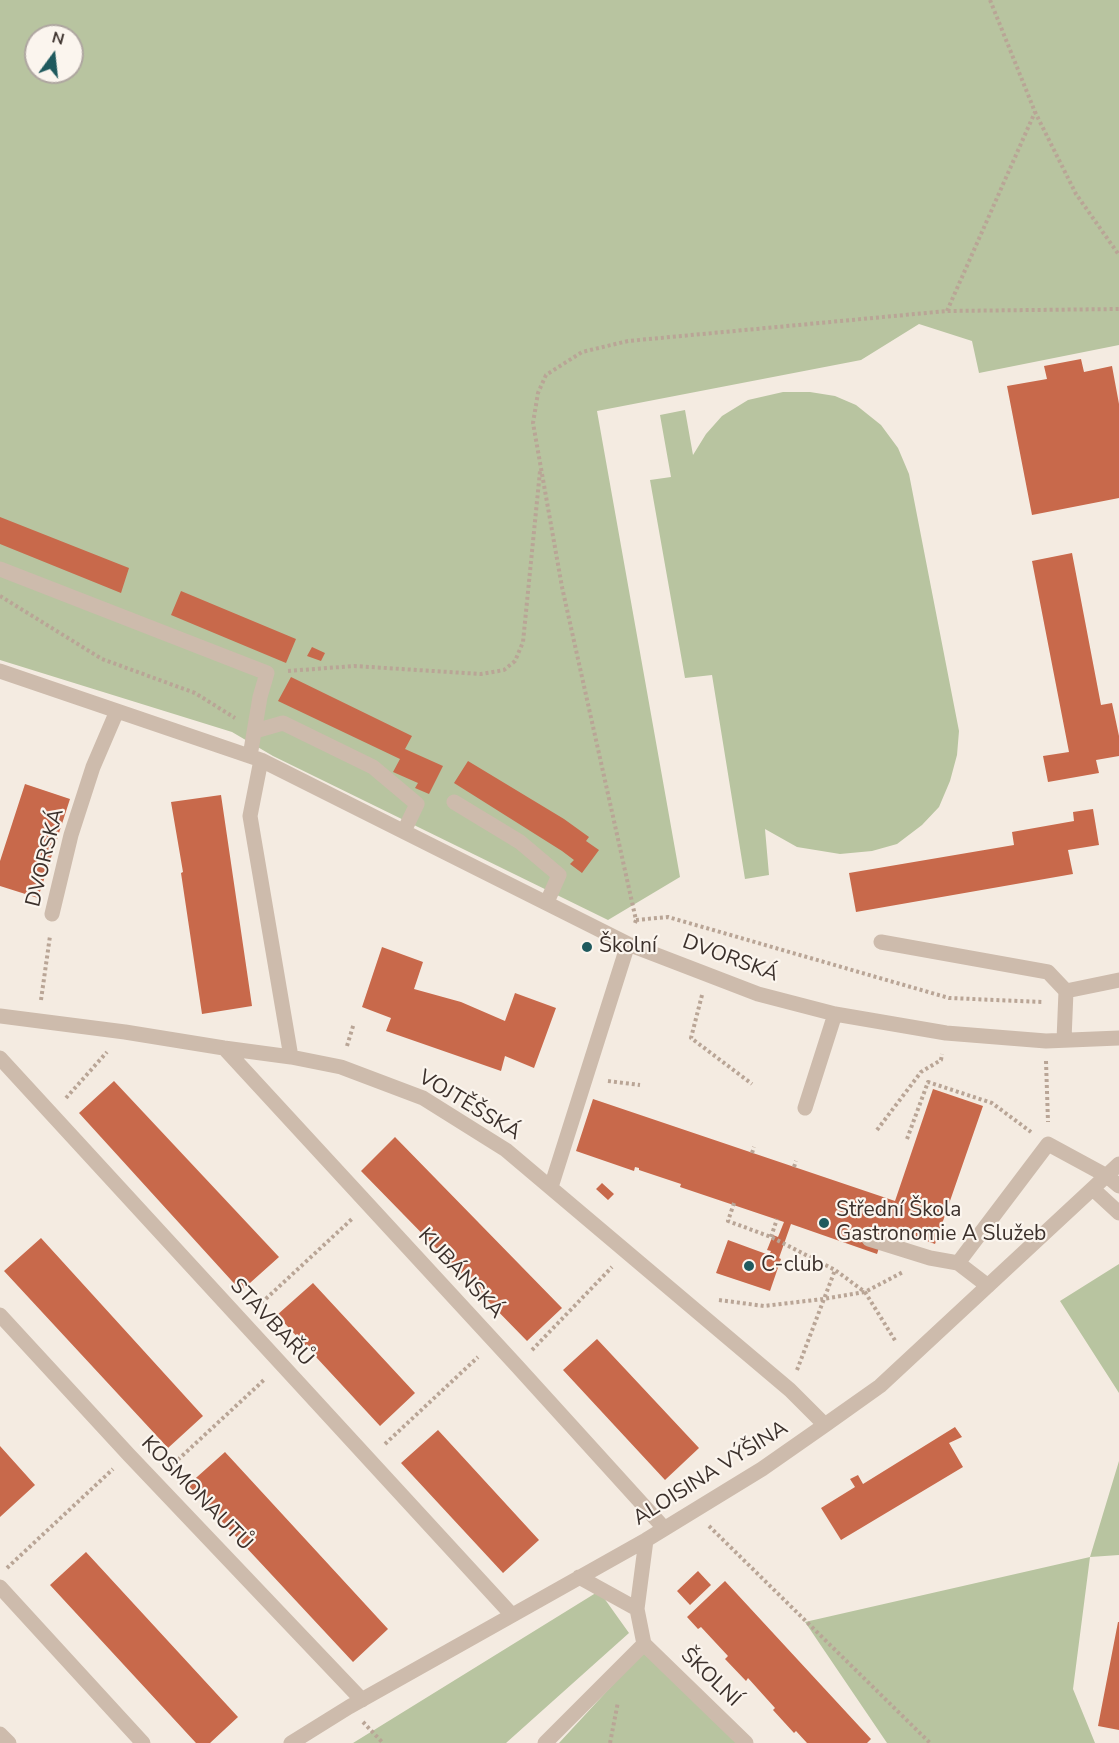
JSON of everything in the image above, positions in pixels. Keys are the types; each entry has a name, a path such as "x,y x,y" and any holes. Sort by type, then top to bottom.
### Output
{"street":[{"path":"0,569 267,673 260,697 255,731 250,816 291,1057"},
{"name":"DVORSKÁ","path":"0,671 255,758 628,944 758,994 835,1014 946,1033 1046,1041 1119,1038"},
{"name":"DVORSKÁ","path":"52,914 71,835 89,778 117,711"},
{"path":"255,731 283,723 373,767 417,804 404,831"},
{"path":"454,802 519,842 559,875 547,902"},
{"path":"881,942 1048,972 1065,997 1064,1040"},
{"path":"551,1187 628,944"},
{"path":"1065,997 1119,980"},
{"path":"805,1108 835,1014"},
{"name":"VOJTĚŠSKÁ","path":"0,1016 291,1057 341,1067 423,1098 506,1150 790,1390 825,1425"},
{"name":"KUBÁNSKÁ","path":"224,1048 664,1528"},
{"name":"STAVBAŘŮ","path":"0,1058 512,1615"},
{"path":"958,1263 1048,1144 1107,1176 1119,1186"},
{"name":"ALOISINA VÝŠINA","path":"291,1743 645,1540 762,1470 880,1386 1119,1164"},
{"path":"1094,1189 1119,1213"},
{"path":"869,1239 930,1258 958,1263 988,1286"},
{"name":"KOSMONAUTŮ","path":"0,1314 129,1455 363,1700"},
{"path":"545,1743 644,1644 638,1610 645,1540"},
{"path":"579,1577 638,1610"},
{"path":"0,1587 142,1743"},
{"name":"ŠKOLNÍ","path":"644,1644 746,1743"},
{"path":"0,1734 9,1743"}],"path":[{"path":"990,0 1035,112 1076,194 1119,255"},
{"path":"947,311 1035,112"},
{"path":"628,944 636,920 562,587 533,423 538,393 546,375 582,352 628,341 947,311 1119,309"},
{"path":"267,673 354,666 481,674 504,670 516,661 523,642 541,464"},
{"path":"0,596 102,660 195,693 255,731"},
{"name":"DVORSKÁ","path":"39,1021 52,914"},
{"path":"636,920 668,917 949,998 1065,997"},
{"path":"708,974 691,1038 752,1084"},
{"path":"52,1114 125,1032"},
{"path":"878,1130 921,1072 941,1060 946,1033"},
{"path":"1046,1041 1048,1144"},
{"path":"585,1078 640,1085"},
{"path":"907,1139 928,1082 992,1103 1048,1144"},
{"path":"752,1153 754,1147"},
{"path":"794,1167 796,1161"},
{"path":"734,1203 728,1221 771,1237 835,1270 866,1292 908,1361"},
{"path":"771,1237 777,1219"},
{"path":"265,1299 346,1224"},
{"path":"517,1366 626,1252"},
{"path":"695,1311 713,1299 764,1306 866,1292 930,1258"},
{"path":"790,1390 835,1270"},
{"path":"369,1460 474,1361"},
{"path":"155,1481 262,1382"},
{"path":"0,1574 129,1455"},
{"path":"694,1510 930,1743"}],"green space":[{"path":"0,0 1119,0 1119,345 979,373 972,341 919,324 861,360 597,411 680,877 608,920 273,756 232,732 0,660"},
{"path":"783,392 810,392 835,396 856,405 881,425 898,448 909,474 959,731 957,755 950,781 939,807 922,825 897,844 872,851 840,854 797,847 765,829 769,875 745,879 712,675 685,678 650,480 671,477 660,415 685,410 693,455 706,434 722,416 748,400"},
{"path":"1119,1264 1119,1393 1060,1301"},
{"path":"1119,1461 1119,1555 1090,1557"},
{"path":"1090,1557 1073,1689 1095,1743 887,1743 805,1622"},
{"path":"599,1591 629,1633 506,1743 353,1743"},
{"path":"645,1650 738,1743 559,1743"}],"building":[{"path":"1081,359 1084,372 1112,366 1119,404 1119,498 1032,515 1007,386 1047,379 1044,366"},
{"path":"0,517 129,568 121,593 0,544"},
{"path":"1072,553 1101,705 1112,703 1119,736 1119,756 1096,760 1099,773 1048,782 1043,756 1069,752 1032,561"},
{"path":"181,591 296,639 286,663 171,615"},
{"path":"312,647 325,653 321,661 307,656"},
{"path":"291,677 412,736 405,749 443,766 429,794 415,788 418,783 393,772 400,759 278,701"},
{"path":"468,761 564,819 589,837 586,841 599,850 582,873 570,864 574,860 562,851 454,783"},
{"path":"25,784 70,799 38,898 0,886 0,861"},
{"path":"221,795 252,1006 202,1014 171,802"},
{"path":"1093,809 1099,845 1068,850 1073,874 856,912 849,873 1014,845 1012,832 1074,821 1073,812"},
{"path":"382,947 423,962 414,989 461,1002 505,1021 515,993 556,1008 534,1068 505,1056 501,1071 386,1031 391,1018 362,1007"},
{"path":"114,1081 279,1257 241,1291 79,1113"},
{"path":"933,1089 983,1106 935,1244 886,1226 877,1254 791,1224 770,1291 716,1273 728,1240 769,1255 771,1251 767,1250 773,1235 778,1237 784,1222 680,1187 681,1184 639,1170 639,1168 635,1167 634,1171 576,1151 593,1099 895,1201"},
{"path":"395,1137 562,1308 527,1341 361,1171"},
{"path":"602,1183 614,1194 608,1200 596,1189"},
{"path":"41,1238 203,1416 168,1448 4,1271"},
{"path":"313,1283 415,1393 380,1426 277,1315"},
{"path":"597,1339 699,1448 665,1480 563,1370"},
{"path":"955,1427 962,1437 949,1443 963,1467 841,1540 821,1508 855,1487 850,1479 858,1475 863,1484"},
{"path":"438,1430 539,1540 503,1573 401,1463"},
{"path":"0,1446 35,1485 0,1517"},
{"path":"225,1452 388,1629 353,1662 188,1485"},
{"path":"86,1552 238,1717 210,1743 196,1743 50,1585"},
{"path":"698,1571 711,1585 690,1605 677,1591"},
{"path":"725,1581 871,1739 867,1743 807,1743 796,1731 794,1733 773,1710 775,1708 748,1678 746,1681 725,1659 728,1656 701,1627 698,1629 687,1617"},
{"path":"1119,1622 1119,1730 1098,1726"}],"place":[{"name":"Školní","path":"587,947"},
{"name":"Střední Škola Gastronomie A Služeb","path":"824,1223"},
{"name":"C-club","path":"749,1266"}]}
